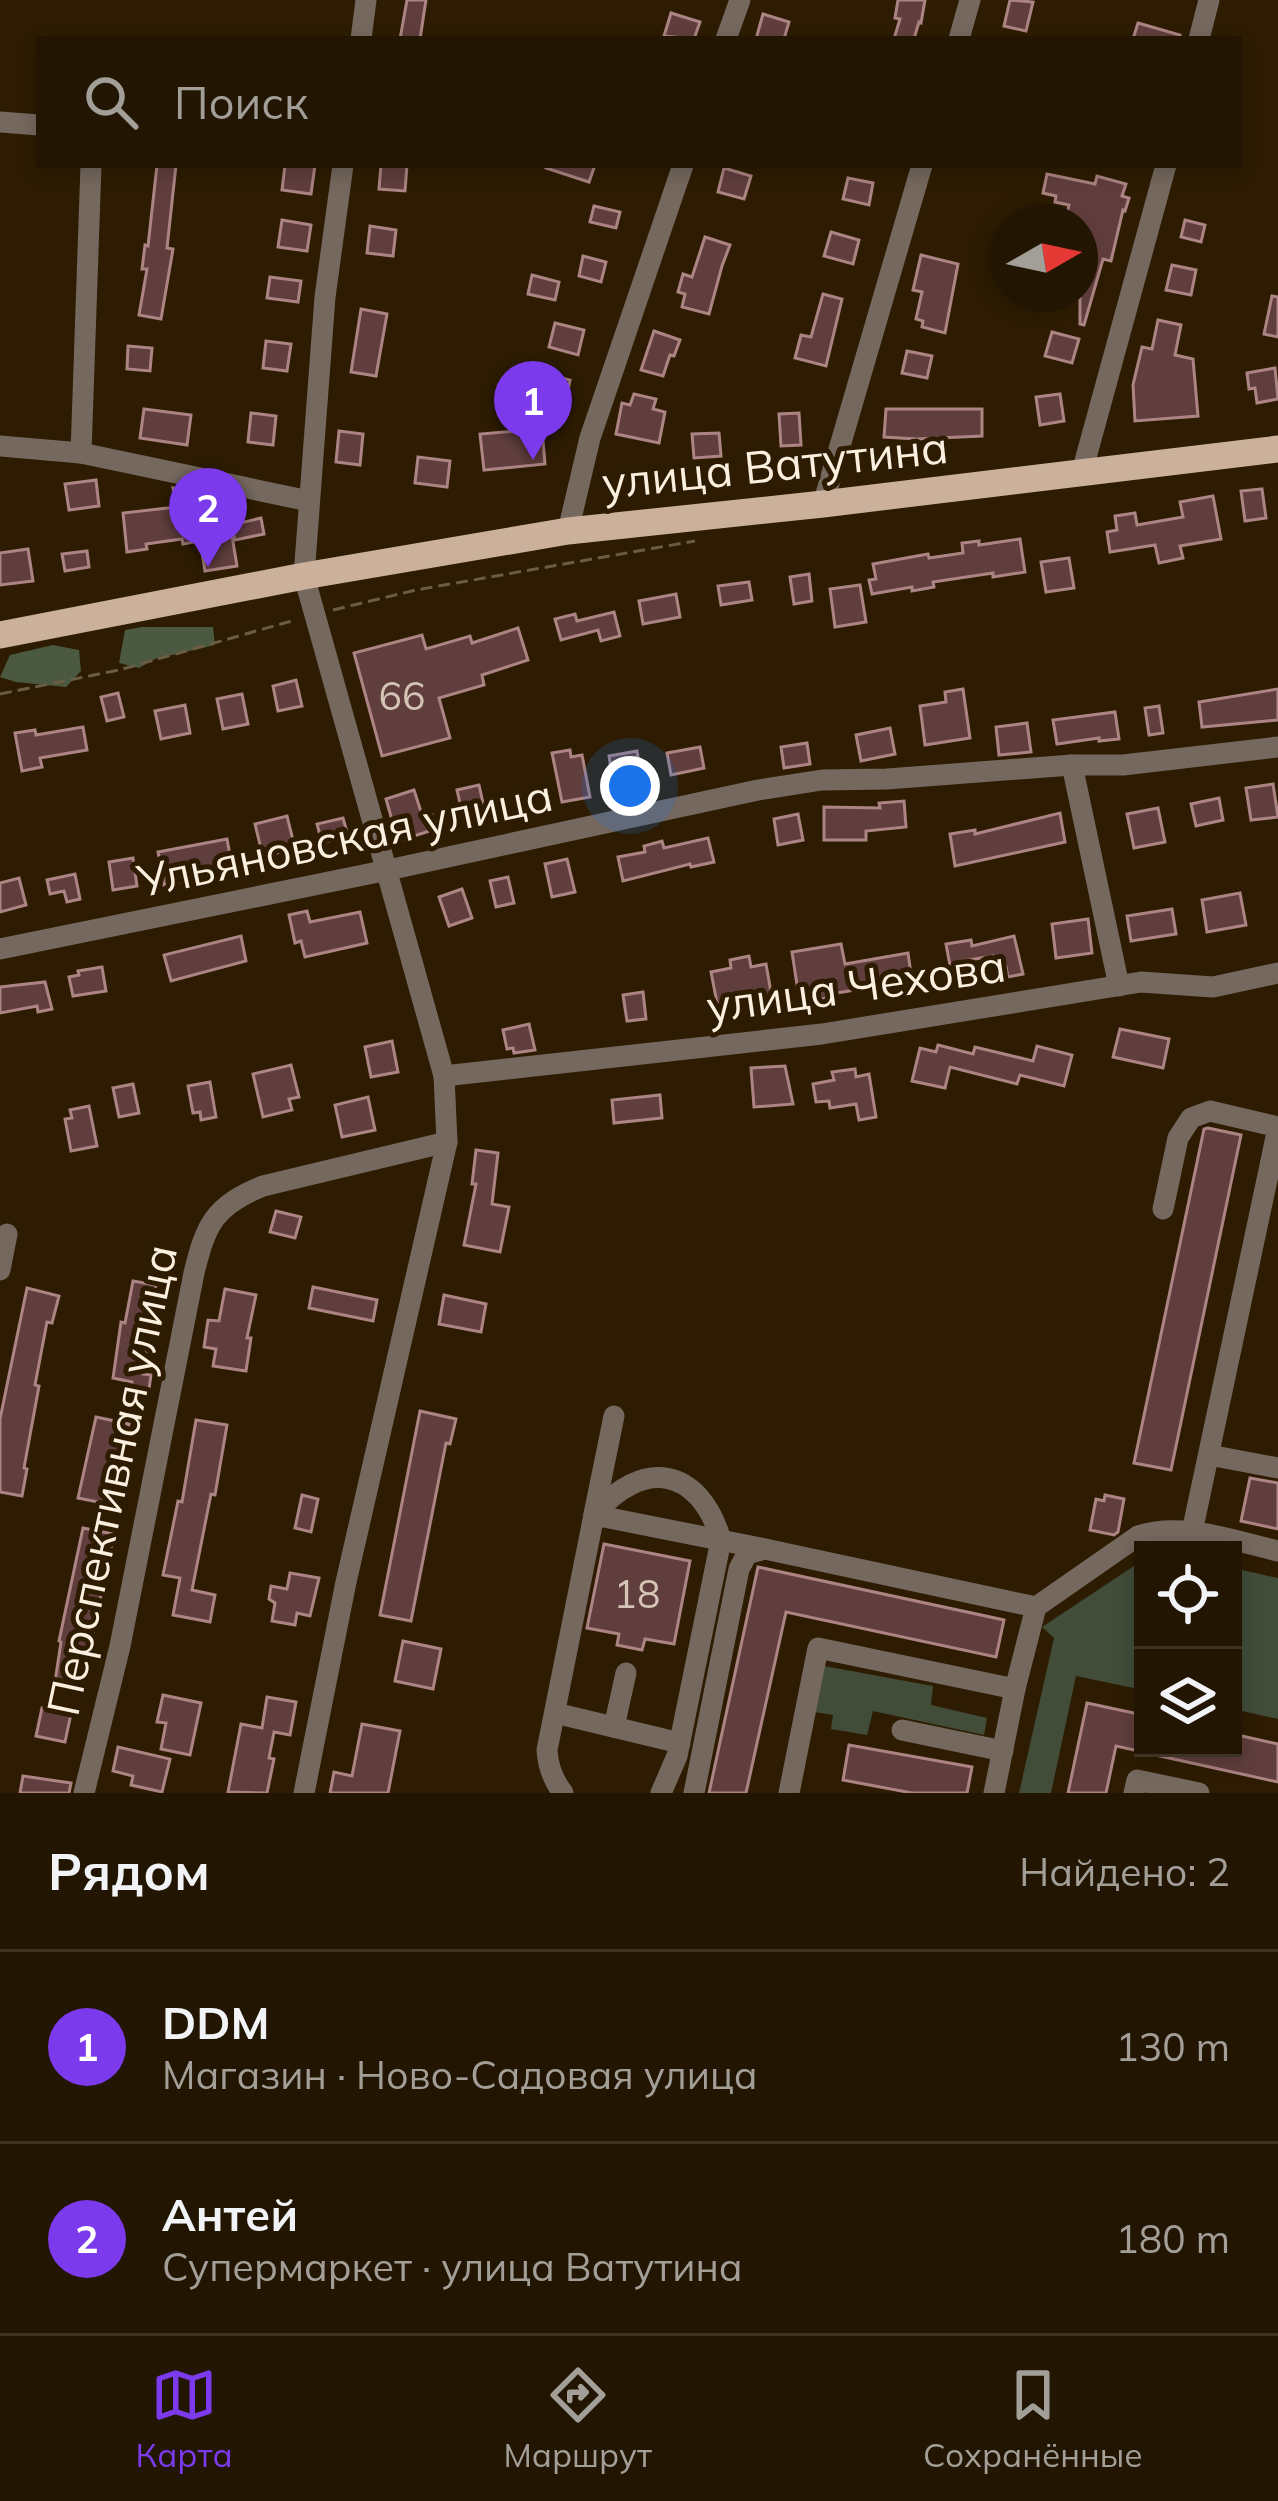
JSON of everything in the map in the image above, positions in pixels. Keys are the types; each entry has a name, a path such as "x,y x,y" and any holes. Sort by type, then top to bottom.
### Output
{"main road":[{"name":"улица Ватутина","path":"0,635 568,530 1278,449"}],"street":[{"path":"361,36 366,0"},
{"path":"727,36 740,0"},
{"path":"960,36 970,0"},
{"path":"1200,36 1209,0"},
{"path":"0,122 36,125"},
{"path":"81,453 91,168"},
{"path":"304,1793 346,1582 447,1142 444,1076 304,576 325,297 343,168"},
{"path":"568,530 590,438 682,168"},
{"path":"823,504 921,168"},
{"path":"1082,472 1165,168"},
{"path":"0,446 81,453 309,501"},
{"name":"Ульяновская улица","path":"0,949 801,783 1124,765 1278,747"},
{"path":"1072,765 1119,986"},
{"name":"улица Чехова","path":"444,1076 822,1034 1142,982 1214,987 1278,973"},
{"path":"1163,1209 1178,1138 1190,1118 1210,1111 1278,1127 1267,1230 1192,1532"},
{"name":"Перспективная улица","path":"84,1793 120,1646 194,1273 209,1223 219,1210 263,1186 447,1142"},
{"path":"0,1270 7,1234"},
{"path":"563,1793 548,1765 547,1750 614,1416"},
{"path":"1209,1454 1278,1468"},
{"path":"594,1515 626,1485 667,1478 703,1499 721,1540 680,1743 661,1793"},
{"path":"594,1515 1036,1607"},
{"path":"994,1793 1036,1607 1138,1536 1153,1531 1192,1532 1278,1551"},
{"path":"694,1793 739,1569 747,1554 765,1549"},
{"path":"790,1793 818,1648 1015,1689"},
{"path":"614,1727 626,1673"},
{"path":"555,1713 680,1743"},
{"path":"902,1730 1003,1751"},
{"path":"1135,1793 1137,1780 1199,1793"}],"path":[{"path":"0,694 118,670 416,590 700,541"}],"green space":[{"path":"213,627 215,645 155,659 139,668 119,663 125,630"},
{"path":"53,645 79,650 81,671 66,687 0,677 10,655"},
{"path":"1134,1566 1134,1688 1076,1676 1051,1793 1019,1793 1054,1638 1042,1627"},
{"path":"1242,1570 1278,1578 1278,1719 1242,1711"},
{"path":"824,1666 933,1686 931,1705 987,1718 984,1735 873,1711 867,1735 831,1729 833,1715 814,1712"}],"building":[{"path":"407,0 426,0 420,36 401,36"},
{"path":"898,0 925,0 915,36 895,36 900,19 895,18"},
{"path":"1010,0 1033,2 1026,31 1004,26"},
{"path":"671,13 700,22 695,36 664,36"},
{"path":"763,14 789,22 785,36 757,36"},
{"path":"1138,23 1180,35 1180,36 1134,36"},
{"path":"157,168 176,168 167,248 173,249 161,319 139,315"},
{"path":"285,168 315,168 311,194 282,190"},
{"path":"381,168 407,168 405,191 379,189"},
{"path":"546,168 594,168 589,182"},
{"path":"724,168 751,176 744,199 718,192"},
{"path":"1047,174 1095,184 1097,176 1126,184 1122,196 1129,198 1111,261 1103,259 1098,276 1098,204 1064,204 1043,193"},
{"path":"848,178 873,183 869,205 843,199"},
{"path":"594,206 620,212 616,228 590,222"},
{"path":"282,220 311,225 307,251 278,247"},
{"path":"1185,220 1205,225 1201,242 1181,237"},
{"path":"370,226 396,230 393,256 367,253"},
{"path":"831,232 859,240 853,264 824,256"},
{"path":"705,237 730,245 709,314 682,307 685,294 678,292 683,274 692,277"},
{"path":"921,255 958,264 945,333 922,327 923,321 916,319 922,292 913,290"},
{"path":"583,256 606,262 601,282 579,276"},
{"path":"1172,265 1196,270 1191,295 1166,290"},
{"path":"532,275 559,282 555,300 528,294"},
{"path":"270,277 301,281 298,302 267,298"},
{"path":"823,294 842,299 826,366 795,358 801,335 811,337"},
{"path":"1272,296 1278,297 1278,337 1264,334"},
{"path":"361,309 387,314 376,376 351,372"},
{"path":"1158,320 1181,325 1175,355 1193,359 1198,416 1135,421 1133,385 1142,347 1152,349"},
{"path":"555,323 584,330 578,355 549,347"},
{"path":"654,331 680,340 663,376 641,370"},
{"path":"1052,332 1079,339 1072,363 1045,356"},
{"path":"266,341 291,344 287,371 263,368"},
{"path":"128,346 152,348 150,371 127,369"},
{"path":"907,351 932,356 927,378 902,373"},
{"path":"1275,368 1278,399 1257,403 1247,373"},
{"path":"546,374 570,380 566,402 541,396"},
{"path":"634,394 656,399 653,409 665,412 659,443 616,434 622,403 630,405"},
{"path":"1060,394 1064,421 1040,425 1036,397"},
{"path":"144,409 191,415 187,445 140,438"},
{"path":"886,409 982,409 982,436 884,437"},
{"path":"251,413 276,416 273,445 248,442"},
{"path":"799,413 801,445 781,446 779,414"},
{"path":"542,429 545,464 484,470 480,434"},
{"path":"339,431 363,434 360,465 336,462"},
{"path":"719,433 721,456 694,458 692,434"},
{"path":"418,457 450,461 447,487 415,483"},
{"path":"96,480 99,506 69,510 65,484"},
{"path":"173,488 191,492 199,541 146,544 147,549 127,552 123,513 177,507"},
{"path":"1262,489 1266,518 1245,521 1241,491"},
{"path":"1213,496 1221,539 1180,546 1183,558 1159,563 1155,545 1110,552 1107,532 1117,530 1115,516 1135,513 1137,525 1183,517 1180,502"},
{"path":"261,518 264,534 235,540 231,525"},
{"path":"232,536 237,566 205,571 200,540"},
{"path":"1020,539 1025,572 872,594 873,564 963,553 962,543"},
{"path":"28,549 33,581 0,585 0,553"},
{"path":"87,551 89,567 65,571 62,554"},
{"path":"1069,558 1074,588 1046,592 1041,562"},
{"path":"809,574 812,601 794,604 790,577"},
{"path":"749,582 752,600 721,605 718,586"},
{"path":"860,585 866,622 835,627 830,589"},
{"path":"676,594 680,617 643,624 639,601"},
{"path":"614,612 620,636 601,641 598,630 561,640 555,619 575,614 577,621"},
{"path":"518,628 528,660 482,675 484,685 439,698 450,738 382,756 354,653 422,635 426,649 470,636 472,643"},
{"path":"296,680 302,706 278,711 273,686"},
{"path":"963,689 970,738 925,745 920,706 946,702 945,692"},
{"path":"1278,689 1278,720 1202,727 1199,702"},
{"path":"118,693 124,717 107,721 101,697"},
{"path":"242,694 248,724 223,729 217,699"},
{"path":"185,705 190,733 161,739 155,711"},
{"path":"1159,706 1163,733 1149,735 1145,708"},
{"path":"1115,712 1119,739 1057,744 1053,720"},
{"path":"1027,723 1031,752 999,755 996,727"},
{"path":"83,727 87,750 40,758 42,767 22,771 15,733 35,730 36,735"},
{"path":"890,728 895,754 861,761 856,735"},
{"path":"807,743 810,764 784,768 781,747"},
{"path":"700,747 704,768 671,775 667,753"},
{"path":"570,750 571,757 582,755 590,797 562,802 552,753"},
{"path":"637,751 642,783 614,788 609,756"},
{"path":"1273,784 1278,817 1251,820 1246,788"},
{"path":"479,785 486,816 464,821 457,790"},
{"path":"414,790 423,818 432,815 436,829 398,841 386,799"},
{"path":"1219,798 1223,820 1196,826 1191,804"},
{"path":"904,801 906,827 866,831 866,840 824,840 824,807 880,808 879,803"},
{"path":"1158,808 1165,842 1134,848 1127,814"},
{"path":"1060,813 1065,842 955,866 950,834 975,830 975,834"},
{"path":"798,814 803,840 778,845 774,819"},
{"path":"287,816 295,848 263,857 255,824"},
{"path":"343,818 348,836 322,843 317,824"},
{"path":"708,838 714,862 623,881 618,857 645,852 644,846 662,841 664,848"},
{"path":"227,839 232,866 164,885 158,852"},
{"path":"133,858 137,886 113,890 109,862"},
{"path":"567,859 575,892 552,897 545,864"},
{"path":"75,874 80,899 67,902 64,891 50,894 47,880"},
{"path":"508,877 514,903 496,907 490,881"},
{"path":"19,878 26,905 0,912 0,883"},
{"path":"462,889 472,918 449,926 439,897"},
{"path":"1240,893 1246,925 1207,932 1202,900"},
{"path":"1172,909 1176,934 1131,941 1127,916"},
{"path":"307,911 310,922 360,912 367,943 305,957 301,941 295,943 289,915"},
{"path":"1088,919 1092,953 1056,958 1052,924"},
{"path":"241,936 246,961 171,981 164,955"},
{"path":"1014,936 1023,974 1008,977 1006,967 997,969 993,956 963,961 965,969 951,971 946,944 971,940 972,946"},
{"path":"841,944 845,964 908,953 912,981 898,983 900,990 874,994 872,987 817,1000 817,995 799,998 792,952"},
{"path":"749,956 751,967 766,964 772,998 718,1008 711,972 731,968 730,960"},
{"path":"102,967 106,991 73,996 69,977"},
{"path":"45,982 52,1009 38,1012 37,1006 0,1013 0,987"},
{"path":"643,992 646,1019 627,1021 623,995"},
{"path":"529,1024 535,1050 514,1053 513,1048 507,1049 503,1030"},
{"path":"1120,1029 1169,1039 1163,1068 1113,1057"},
{"path":"392,1041 398,1072 371,1077 365,1047"},
{"path":"938,1045 973,1054 975,1047 1033,1061 1037,1046 1072,1055 1064,1086 1020,1075 1017,1084 950,1067 945,1088 912,1081 920,1048 936,1052"},
{"path":"291,1065 299,1097 289,1099 292,1110 263,1117 253,1074"},
{"path":"785,1066 793,1104 754,1107 751,1068"},
{"path":"855,1069 856,1077 869,1074 876,1117 859,1120 856,1104 830,1108 829,1101 816,1102 813,1084 834,1080 832,1072"},
{"path":"210,1082 216,1117 201,1120 200,1112 193,1113 188,1086"},
{"path":"133,1084 139,1113 119,1117 113,1088"},
{"path":"660,1095 662,1118 614,1123 612,1100"},
{"path":"368,1097 375,1130 342,1137 335,1105"},
{"path":"89,1106 97,1146 71,1151 65,1119 72,1118 70,1110"},
{"path":"1204,1129 1241,1135 1171,1470 1134,1463"},
{"path":"476,1150 498,1153 492,1204 509,1207 500,1252 464,1245 476,1184 472,1184"},
{"path":"276,1211 301,1217 295,1238 270,1232"},
{"path":"133,1281 156,1285 143,1338 148,1339 143,1374 151,1375 148,1396 131,1393 132,1382 113,1378"},
{"path":"313,1287 377,1300 373,1321 309,1308"},
{"path":"27,1288 59,1296 52,1323 47,1322 35,1385 39,1386 22,1496 0,1492 0,1419"},
{"path":"225,1289 256,1295 246,1371 213,1366 216,1349 204,1347 208,1320 219,1321"},
{"path":"444,1295 486,1304 481,1332 439,1324"},
{"path":"420,1411 456,1419 450,1444 446,1443 411,1621 380,1615"},
{"path":"96,1417 129,1424 108,1504 78,1498"},
{"path":"196,1420 227,1425 192,1590 215,1595 210,1622 173,1615 180,1578 163,1575"},
{"path":"1250,1478 1278,1483 1278,1529 1241,1521"},
{"path":"302,1495 318,1499 311,1532 295,1528"},
{"path":"1105,1495 1124,1499 1114,1535 1090,1530 1096,1499 1104,1501"},
{"path":"83,1528 114,1534 80,1686 55,1682"},
{"path":"604,1544 690,1561 674,1644 645,1639 642,1650 617,1645 619,1634 587,1628"},
{"path":"758,1567 1004,1620 996,1657 786,1612 746,1793 709,1793"},
{"path":"290,1573 319,1578 310,1616 297,1613 295,1625 272,1621 275,1603 269,1599 271,1586 287,1589"},
{"path":"403,1641 441,1649 433,1689 395,1681"},
{"path":"163,1695 201,1703 190,1755 161,1749 166,1723 157,1722"},
{"path":"267,1697 296,1702 290,1735 274,1732 267,1793 228,1792 241,1724 262,1728"},
{"path":"1087,1703 1134,1713 1134,1750 1116,1746 1106,1793 1068,1793"},
{"path":"42,1708 71,1714 65,1742 36,1736"},
{"path":"362,1724 400,1731 388,1793 330,1793 334,1772 352,1776"},
{"path":"1242,1736 1278,1744 1278,1782 1165,1757 1242,1757"},
{"path":"849,1745 972,1767 967,1793 912,1793 843,1780"},
{"path":"118,1747 170,1759 162,1792 131,1785 133,1776 113,1771"},
{"path":"23,1776 71,1783 69,1793 20,1793"}],"place":[{"name":"DDM","path":"533,460"},
{"name":"Антей","path":"208,567"}]}
